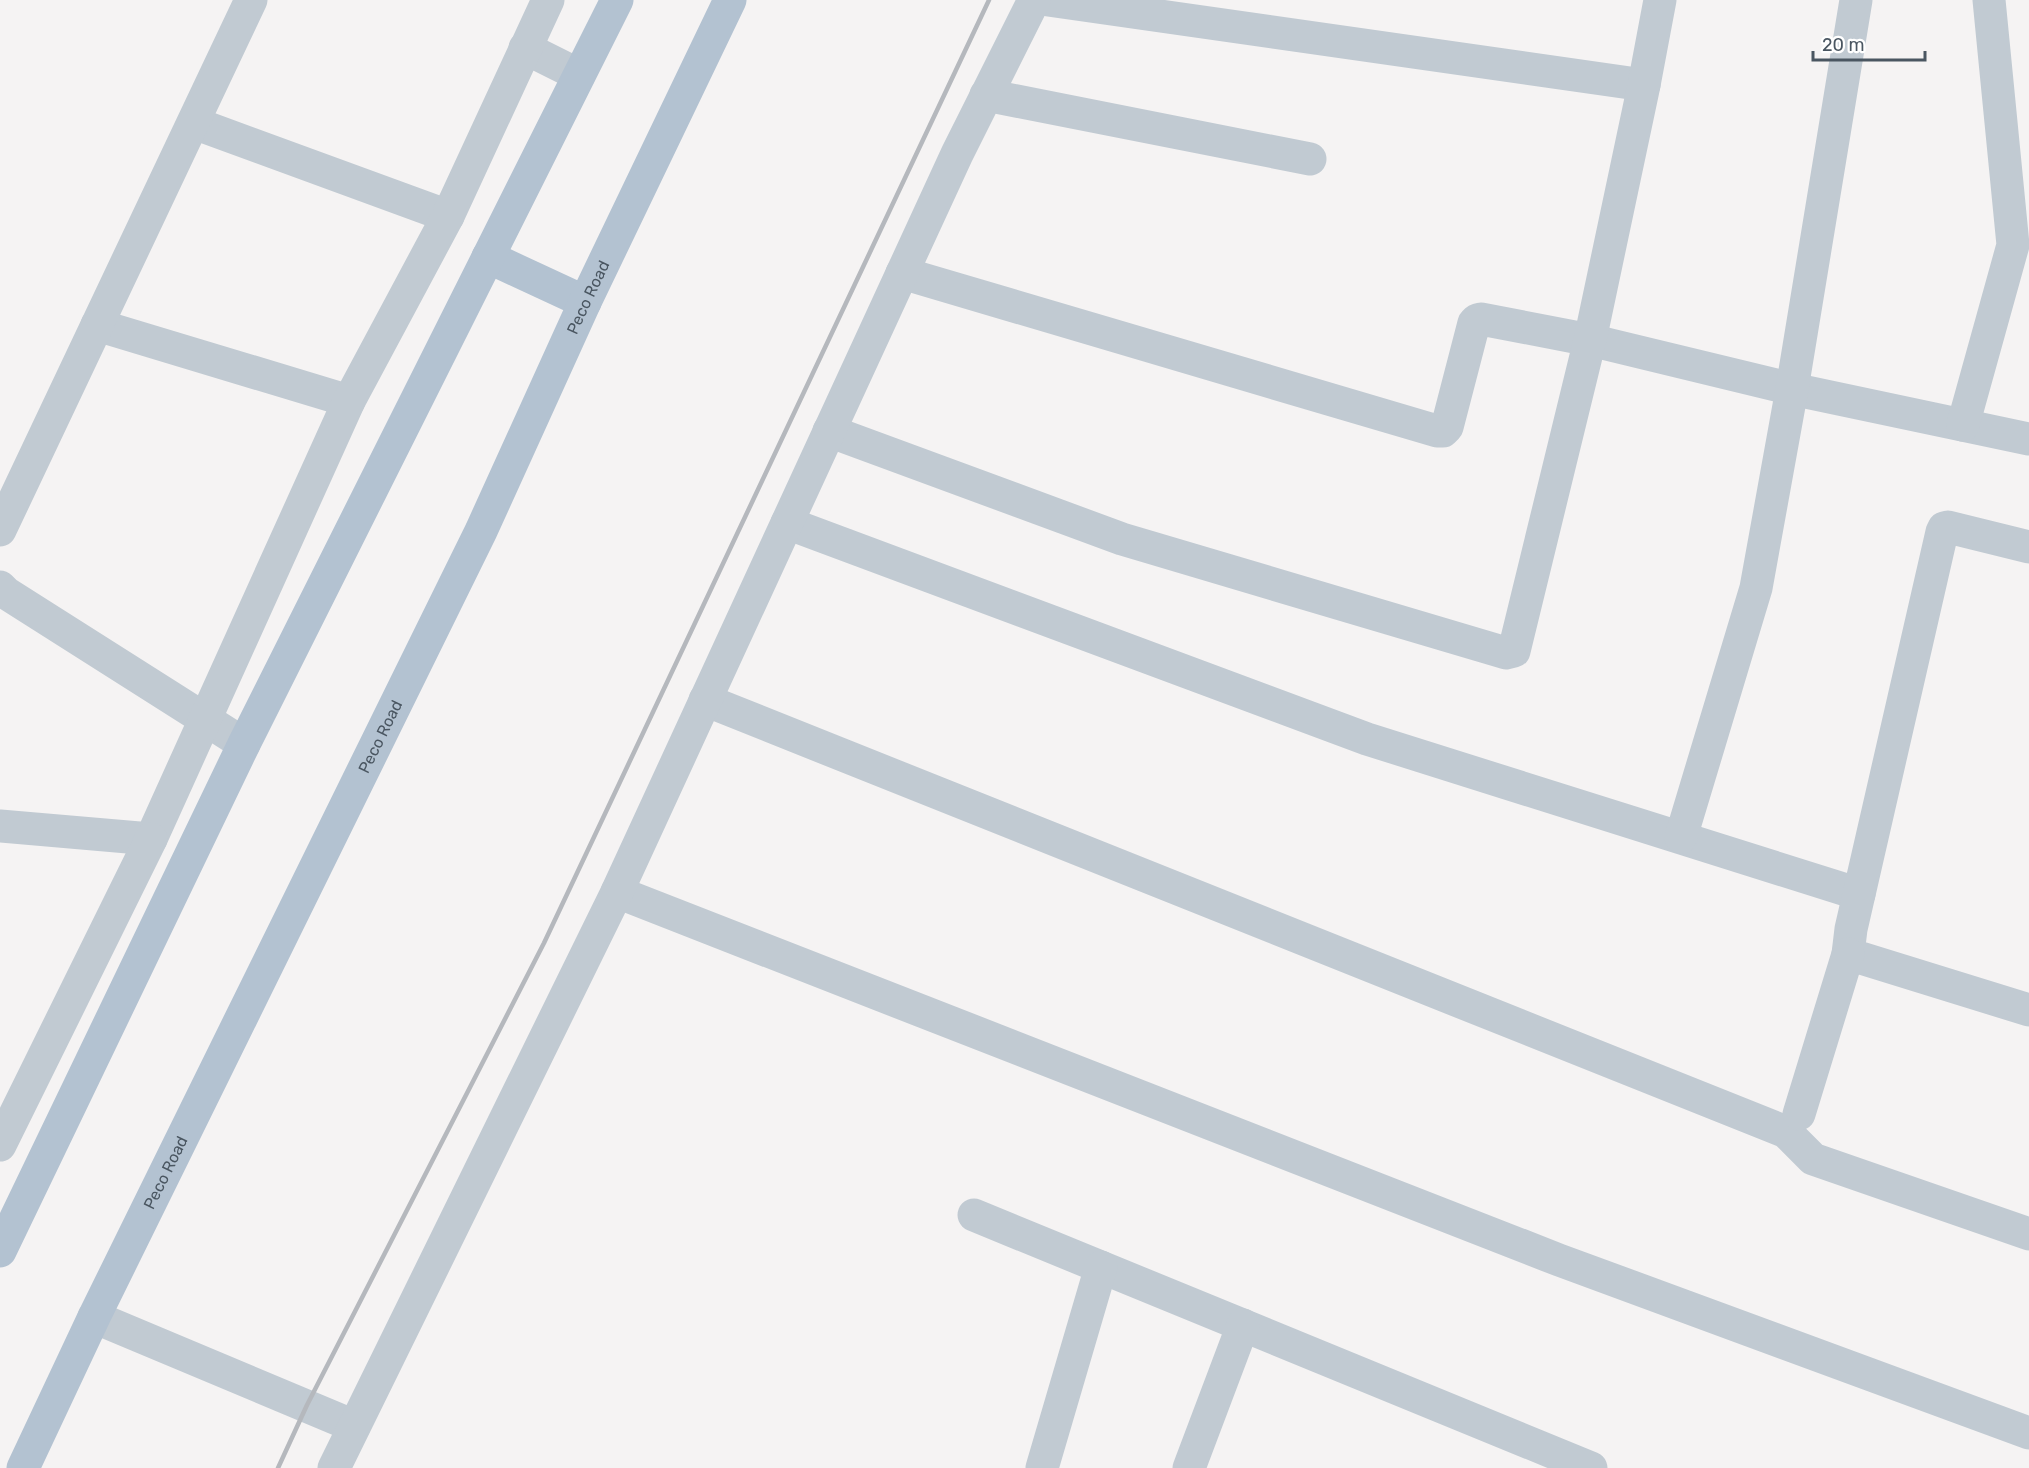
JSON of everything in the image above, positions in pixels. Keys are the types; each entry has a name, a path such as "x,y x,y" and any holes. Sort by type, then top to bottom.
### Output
{"main road":[{"path":"0,1251 244,744 617,0"},
{"name":"Peco Road","path":"23,1468 94,1317 481,531 585,302 730,0"},
{"path":"488,257 585,302"}],"street":[{"path":"0,530 251,0"},
{"path":"0,1145 151,838 349,401 448,216 548,0"},
{"path":"334,1468 616,892 957,154 1034,0"},
{"path":"1048,0 1644,85"},
{"path":"828,431 1122,539 1506,653 1514,651 1518,643 1590,340 1660,0"},
{"path":"1681,837 1756,588 1792,389 1856,0"},
{"path":"1963,425 2021,246 1989,0"},
{"path":"525,48 579,75"},
{"path":"986,95 1310,159"},
{"path":"194,123 448,216"},
{"path":"902,273 1437,431 1443,431 1447,427 1474,324 1477,320 1590,340 1792,389 2029,439"},
{"path":"98,325 349,401"},
{"path":"787,523 1367,739 1859,894"},
{"path":"1799,1114 1848,954 1851,929 1944,528 1948,527 2029,547"},
{"path":"0,587 244,744"},
{"path":"705,700 1786,1132 1814,1159 2029,1234"},
{"path":"0,826 151,838"},
{"path":"616,892 1559,1260 2029,1433"},
{"path":"1848,954 2029,1009"},
{"path":"2029,991 2026,997 2029,1009"},
{"path":"974,1215 1591,1468"},
{"path":"1042,1468 1101,1267"},
{"path":"94,1317 354,1426"},
{"path":"1189,1468 1243,1325"}],"railway":[{"path":"278,1468 307,1405 544,943 989,0"}]}
